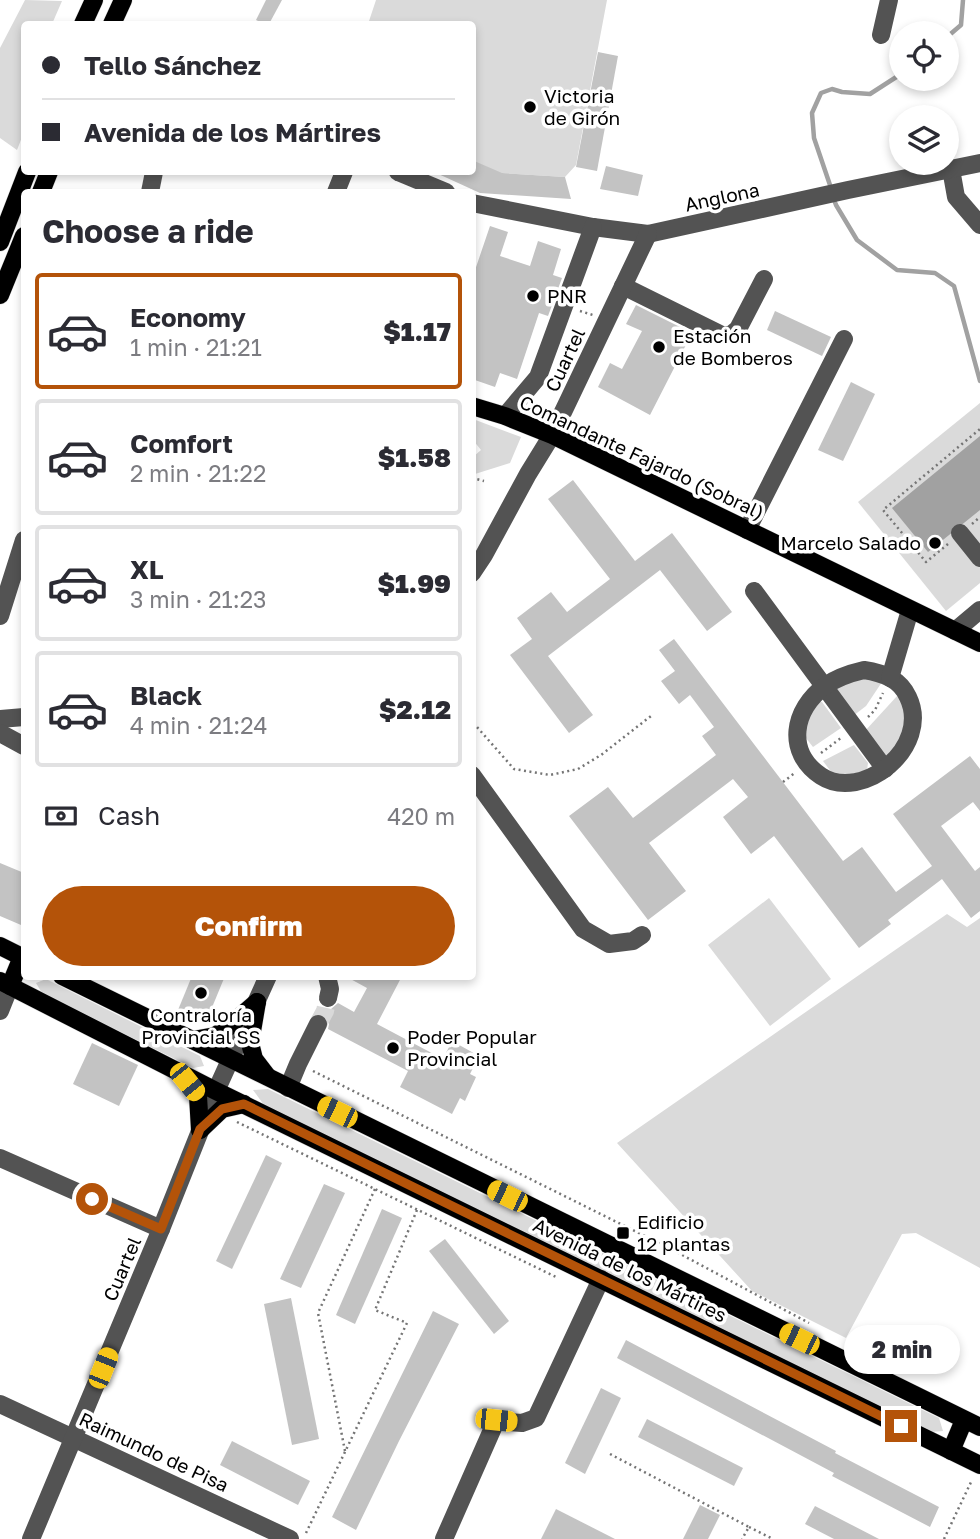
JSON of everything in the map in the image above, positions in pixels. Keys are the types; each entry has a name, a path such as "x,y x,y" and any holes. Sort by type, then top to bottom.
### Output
{"main road":[{"path":"84,21 94,0"},
{"path":"113,21 123,0"},
{"path":"0,242 26,175"},
{"path":"0,295 21,244"},
{"name":"Comandante Fajardo (Sobral)","path":"476,407 552,435 980,643"},
{"path":"0,946 21,954"},
{"path":"5,984 21,960"},
{"name":"Avenida de los Mártires","path":"70,980 972,1423"},
{"name":"Avenida de los Mártires","path":"5,984 216,1091 951,1451 976,1472"},
{"path":"193,1040 215,1036 257,1002"},
{"path":"257,1002 250,1043 254,1059 270,1079"},
{"path":"176,1069 198,1096 200,1129"},
{"path":"200,1129 222,1109 244,1104"},
{"path":"951,1451 972,1423"}],"street":[{"path":"881,35 889,0"},
{"name":"Anglona","path":"959,167 980,163"},
{"path":"405,175 439,189"},
{"name":"Anglona","path":"476,204 593,227 649,234 922,175"},
{"path":"952,175 956,197 980,225"},
{"path":"505,416 538,377 593,227"},
{"name":"Cuartel","path":"476,566 552,435 649,234"},
{"path":"623,286 724,336 729,336 738,329 764,279"},
{"path":"747,530 844,339"},
{"path":"960,533 980,558"},
{"path":"0,616 21,550"},
{"path":"754,591 885,769"},
{"path":"890,678 910,610"},
{"path":"955,631 980,610"},
{"path":"864,670 890,678 905,691 912,705 914,721 904,750 885,769 856,782 840,783 811,769 802,756 797,740 798,724 804,709 824,686 849,673 864,670"},
{"path":"0,719 21,717"},
{"path":"0,733 21,744"},
{"path":"476,781 583,929 609,944 633,941 642,935"},
{"name":"Cuartel","path":"31,1539 200,1129 266,980"},
{"path":"328,980 328,998"},
{"path":"0,1011 5,984"},
{"path":"288,1088 318,1024"},
{"path":"0,1158 161,1229"},
{"path":"444,1539 496,1420 522,1423 536,1418 601,1279"},
{"name":"Raimundo de Pisa","path":"0,1404 266,1534 289,1539"}],"path":[{"path":"563,306 607,319"},
{"path":"960,533 926,562 883,510 980,429"},
{"path":"476,479 484,481"},
{"path":"476,726 514,769 550,775 578,769 601,755 651,716"},
{"path":"298,1063 671,1249 817,1327"},
{"path":"345,1452 318,1312 375,1189"},
{"path":"303,1539 407,1323 375,1310 424,1193"},
{"path":"897,1387 906,1353 914,1338"},
{"path":"610,1454 773,1539"},
{"path":"944,1539 976,1472"},
{"path":"742,1539 749,1527"}],"shaded area":[{"path":"25,0 62,1 53,21 21,21 21,140 17,150 0,138 0,48"},
{"name":"Victoria de Girón","path":"376,0 607,0 576,165 565,177 499,173 476,162 476,21 369,21"},
{"name":"Marcelo Salado","path":"980,403 980,583 946,611 858,502"},
{"path":"476,420 521,437 510,463 476,474 476,454 481,450 476,444"},
{"path":"980,436 980,510 928,552 892,508"},
{"path":"862,677 882,682 866,706 853,716 835,692 837,686"},
{"path":"898,695 904,707 905,734 889,756 884,757 865,731"},
{"path":"816,701 822,702 841,728 813,747 802,733"},
{"path":"854,745 868,763 867,770 845,776 832,773 823,761"},
{"path":"769,898 831,979 770,1026 708,945"},
{"path":"947,914 967,927 980,918 980,1268 916,1233 902,1234 846,1338 752,1291 617,1143"},
{"path":"48,980 200,1056 204,1066 193,1068 42,993 36,983"},
{"path":"268,1089 939,1418 943,1431 931,1432 264,1105 253,1090"}],"building":[{"path":"266,0 282,0 271,21 256,20"},
{"path":"598,52 618,56 597,171 576,167"},
{"path":"476,162 502,173 565,177 571,199 480,193 441,175 476,175"},
{"path":"606,166 643,175 638,196 600,189"},
{"name":"PNR","path":"490,226 508,232 500,256 530,266 538,241 561,249 553,275 562,278 548,316 539,313 517,379 500,373 495,387 476,380 476,267"},
{"name":"Estación de Bomberos","path":"636,305 692,333 650,415 598,387 610,363 622,369 642,331 626,324"},
{"path":"775,311 831,337 822,356 767,330"},
{"path":"851,382 875,394 843,461 818,450"},
{"path":"573,480 635,561 672,533 732,612 707,631 660,570 548,656 593,715 569,733 510,655 532,639 517,618 551,592 567,612 610,579 548,499"},
{"path":"674,639 843,861 862,847 896,892 932,866 893,814 970,756 980,769 980,811 973,802 941,826 975,871 980,867 980,911 971,918 942,879 888,920 891,924 859,948 774,836 751,854 723,817 748,797 733,779 649,843 686,891 648,920 569,816 608,787 633,818 716,755 702,736 714,727 690,695 679,704 661,681 675,671 659,650"},
{"path":"0,863 21,872 21,925 0,916"},
{"name":"Contraloría Provincial SS","path":"190,980 223,980 206,1022 178,1010"},
{"name":"Poder Popular Provincial","path":"352,980 400,980 377,1024 443,1059 452,1041 479,1056 470,1074 476,1077 465,1101 460,1098 452,1114 400,1087 408,1071 328,1029 328,1018 318,1013 321,1007 331,1009 338,1003 354,1012 367,988"},
{"path":"92,1043 138,1065 119,1106 73,1084"},
{"path":"266,1155 282,1163 232,1269 216,1261"},
{"path":"324,1184 345,1193 301,1288 280,1279"},
{"path":"382,1209 402,1218 355,1324 336,1315"},
{"path":"445,1239 509,1321 494,1334 429,1251"},
{"path":"291,1298 319,1439 292,1445 264,1304"},
{"path":"433,1311 459,1324 356,1530 332,1517"},
{"path":"626,1340 939,1507 930,1527 617,1358"},
{"path":"601,1388 621,1398 585,1474 565,1463"},
{"path":"647,1419 743,1468 734,1486 638,1437"},
{"path":"232,1441 310,1481 298,1505 220,1465"},
{"path":"700,1505 720,1515 708,1539 683,1539"},
{"path":"815,1506 879,1539 834,1539 805,1524"},
{"path":"556,1509 615,1539 541,1539"}],"waterway":[{"path":"959,27 963,0"},
{"path":"831,188 814,138 812,113 821,93 832,89 870,94 889,82"},
{"path":"833,197 857,240 897,270 935,273 954,286 980,381"}],"tunnel":[{"path":"318,1024 328,998"}],"place":[{"name":"Victoria de Girón","path":"530,107"},
{"name":"PNR","path":"533,296"},
{"name":"Estación de Bomberos","path":"659,347"},
{"name":"Marcelo Salado","path":"935,543"},
{"name":"Contraloría Provincial SS","path":"201,993"},
{"name":"Poder Popular Provincial","path":"393,1048"},
{"name":"Edificio 12 plantas","path":"623,1233"}],"route":[{"path":"92,1199 161,1229 200,1129 222,1109 244,1104 901,1426"}]}
